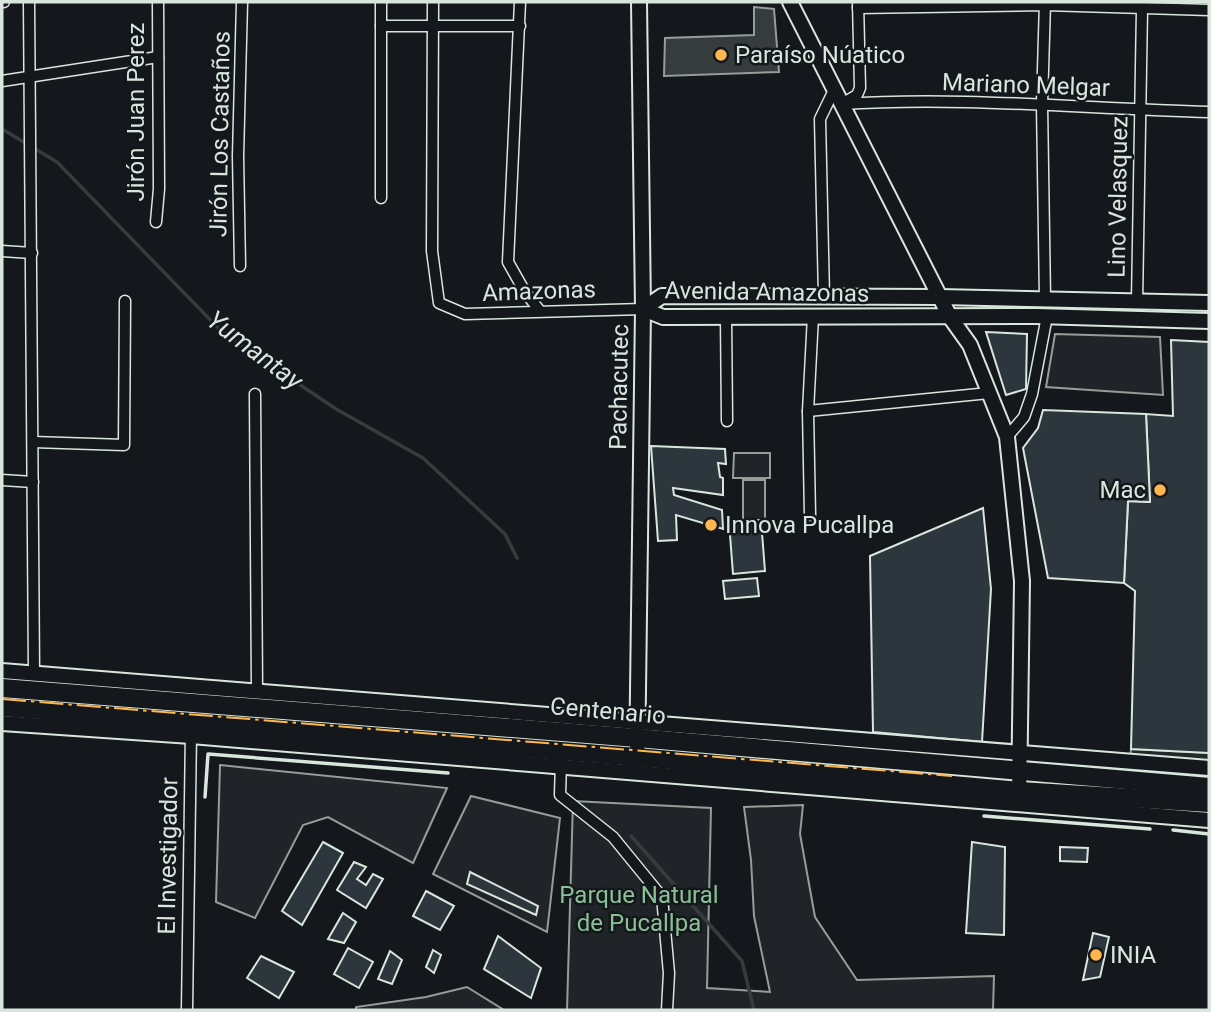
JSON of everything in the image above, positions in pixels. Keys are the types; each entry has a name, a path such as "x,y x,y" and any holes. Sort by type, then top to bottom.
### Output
{"highway":[{"name":"Centenario","path":"2,688 193,703 633,729 1020,772 1209,787"},
{"name":"Centenario","path":"2,707 191,729 561,759 634,762 1019,798 1209,803"}],"street":[{"path":"29,2 34,673"},
{"name":"Jirón Juan Perez","path":"156,222 159,189 158,2"},
{"name":"Jirón Los Castaños","path":"240,266 238,156 242,2"},
{"path":"381,2 381,198"},
{"path":"433,2 433,25"},
{"path":"520,2 508,262 525,292 540,311"},
{"name":"Pachacutec","path":"630,2 638,309"},
{"name":"Pachacutec","path":"634,762 639,2"},
{"path":"790,2 950,317 970,345 1007,437 1022,581 1019,798 1209,820"},
{"path":"841,104 857,95 860,88 858,5 1045,3 1209,10"},
{"path":"1045,3 1042,104 1045,299"},
{"name":"Lino Velasquez","path":"1137,302 1142,9"},
{"name":"Amazonas","path":"433,25 432,251 439,303 465,314 638,309"},
{"path":"381,26 520,26"},
{"path":"2,80 158,57"},
{"path":"824,297 820,119 835,88"},
{"name":"Mariano Melgar","path":"841,104 1042,104 1209,111"},
{"path":"2,251 32,253"},
{"name":"Avenida Amazonas","path":"638,309 662,296 940,297 1209,303"},
{"path":"33,442 124,445 125,301"},
{"name":"Avenida Amazonas","path":"638,309 663,317 1047,316 1209,321"},
{"path":"810,515 808,411 813,316"},
{"path":"1007,437 1024,417 1032,394 1047,316"},
{"path":"726,317 727,421"},
{"path":"808,411 989,393"},
{"path":"255,394 257,691"},
{"path":"2,481 33,482"},
{"path":"2,671 257,691 633,729 1020,752 1209,768"},
{"name":"El Investigador","path":"187,1010 193,703"},
{"path":"2,723 191,729"},
{"path":"561,759 560,795 613,838 662,897 669,973 667,1010"}],"green space":[{"path":"1055,334 1160,337 1163,395 1046,387"},
{"path":"734,453 770,453 770,478 733,478"},
{"path":"743,480 765,480 765,520 743,520"},
{"path":"220,765 447,788 413,863 328,817 303,825 255,918 216,902"},
{"path":"471,796 560,818 547,932 433,874"},
{"name":"Parque Natural de Pucallpa","path":"573,801 711,808 707,988 770,992 754,916 751,860 744,807 803,805 800,834 815,917 857,980 994,976 993,1010 567,1010"},
{"path":"467,987 504,1010 356,1010 356,1007 426,997"}],"shaded area":[{"name":"Paraíso Núatico","path":"754,7 774,9 779,72 664,76 665,38 754,35"},
{"path":"1131,749 1209,753 1209,767 1130,759"}],"building":[{"path":"986,332 1027,334 1026,389 1006,395"},
{"path":"1171,340 1209,342 1209,753 1131,749 1135,591 1124,583 1128,501 1150,502 1146,414 1173,416"},
{"path":"1043,410 1146,414 1150,502 1128,501 1124,583 1048,578 1023,448 1038,428"},
{"path":"651,446 725,449 726,464 718,463 720,477 723,478 723,495 673,488 674,495 722,510 723,529 676,515 677,540 658,541"},
{"path":"983,508 991,589 982,742 873,732 870,556"},
{"path":"761,520 765,571 733,574 729,522"},
{"path":"757,578 759,596 725,599 723,581"},
{"path":"323,842 343,853 302,925 282,911"},
{"path":"972,842 1005,847 1004,935 966,933"},
{"path":"1060,847 1088,848 1087,862 1060,861"},
{"path":"354,862 366,867 357,879 366,885 373,874 383,879 366,908 337,890"},
{"path":"470,872 538,906 536,915 467,884"},
{"path":"426,891 454,906 440,930 413,916"},
{"path":"343,913 356,922 344,943 328,939"},
{"path":"1093,933 1109,937 1100,977 1083,980"},
{"path":"498,936 541,968 531,998 484,969"},
{"path":"348,948 373,962 359,988 334,974"},
{"path":"433,950 441,955 434,973 426,967"},
{"path":"390,951 402,960 392,984 378,979"},
{"path":"261,956 294,972 279,998 247,978"}],"waterway":[{"name":"Yumantay","path":"2,129 57,162 223,333 336,409 423,458 505,534 517,558"},
{"name":"Yumantay","path":"631,836 742,961 754,1010"}],"wall":[{"path":"205,797 208,754 448,773"},
{"path":"984,816 1150,829"},
{"path":"1173,830 1209,834"}],"power":[{"path":"2,699 952,776"}],"place":[{"name":"Paraíso Núatico","path":"721,55"},
{"name":"Mac","path":"1160,490"},
{"name":"Innova Pucallpa","path":"711,525"},
{"name":"INIA","path":"1096,955"}]}
